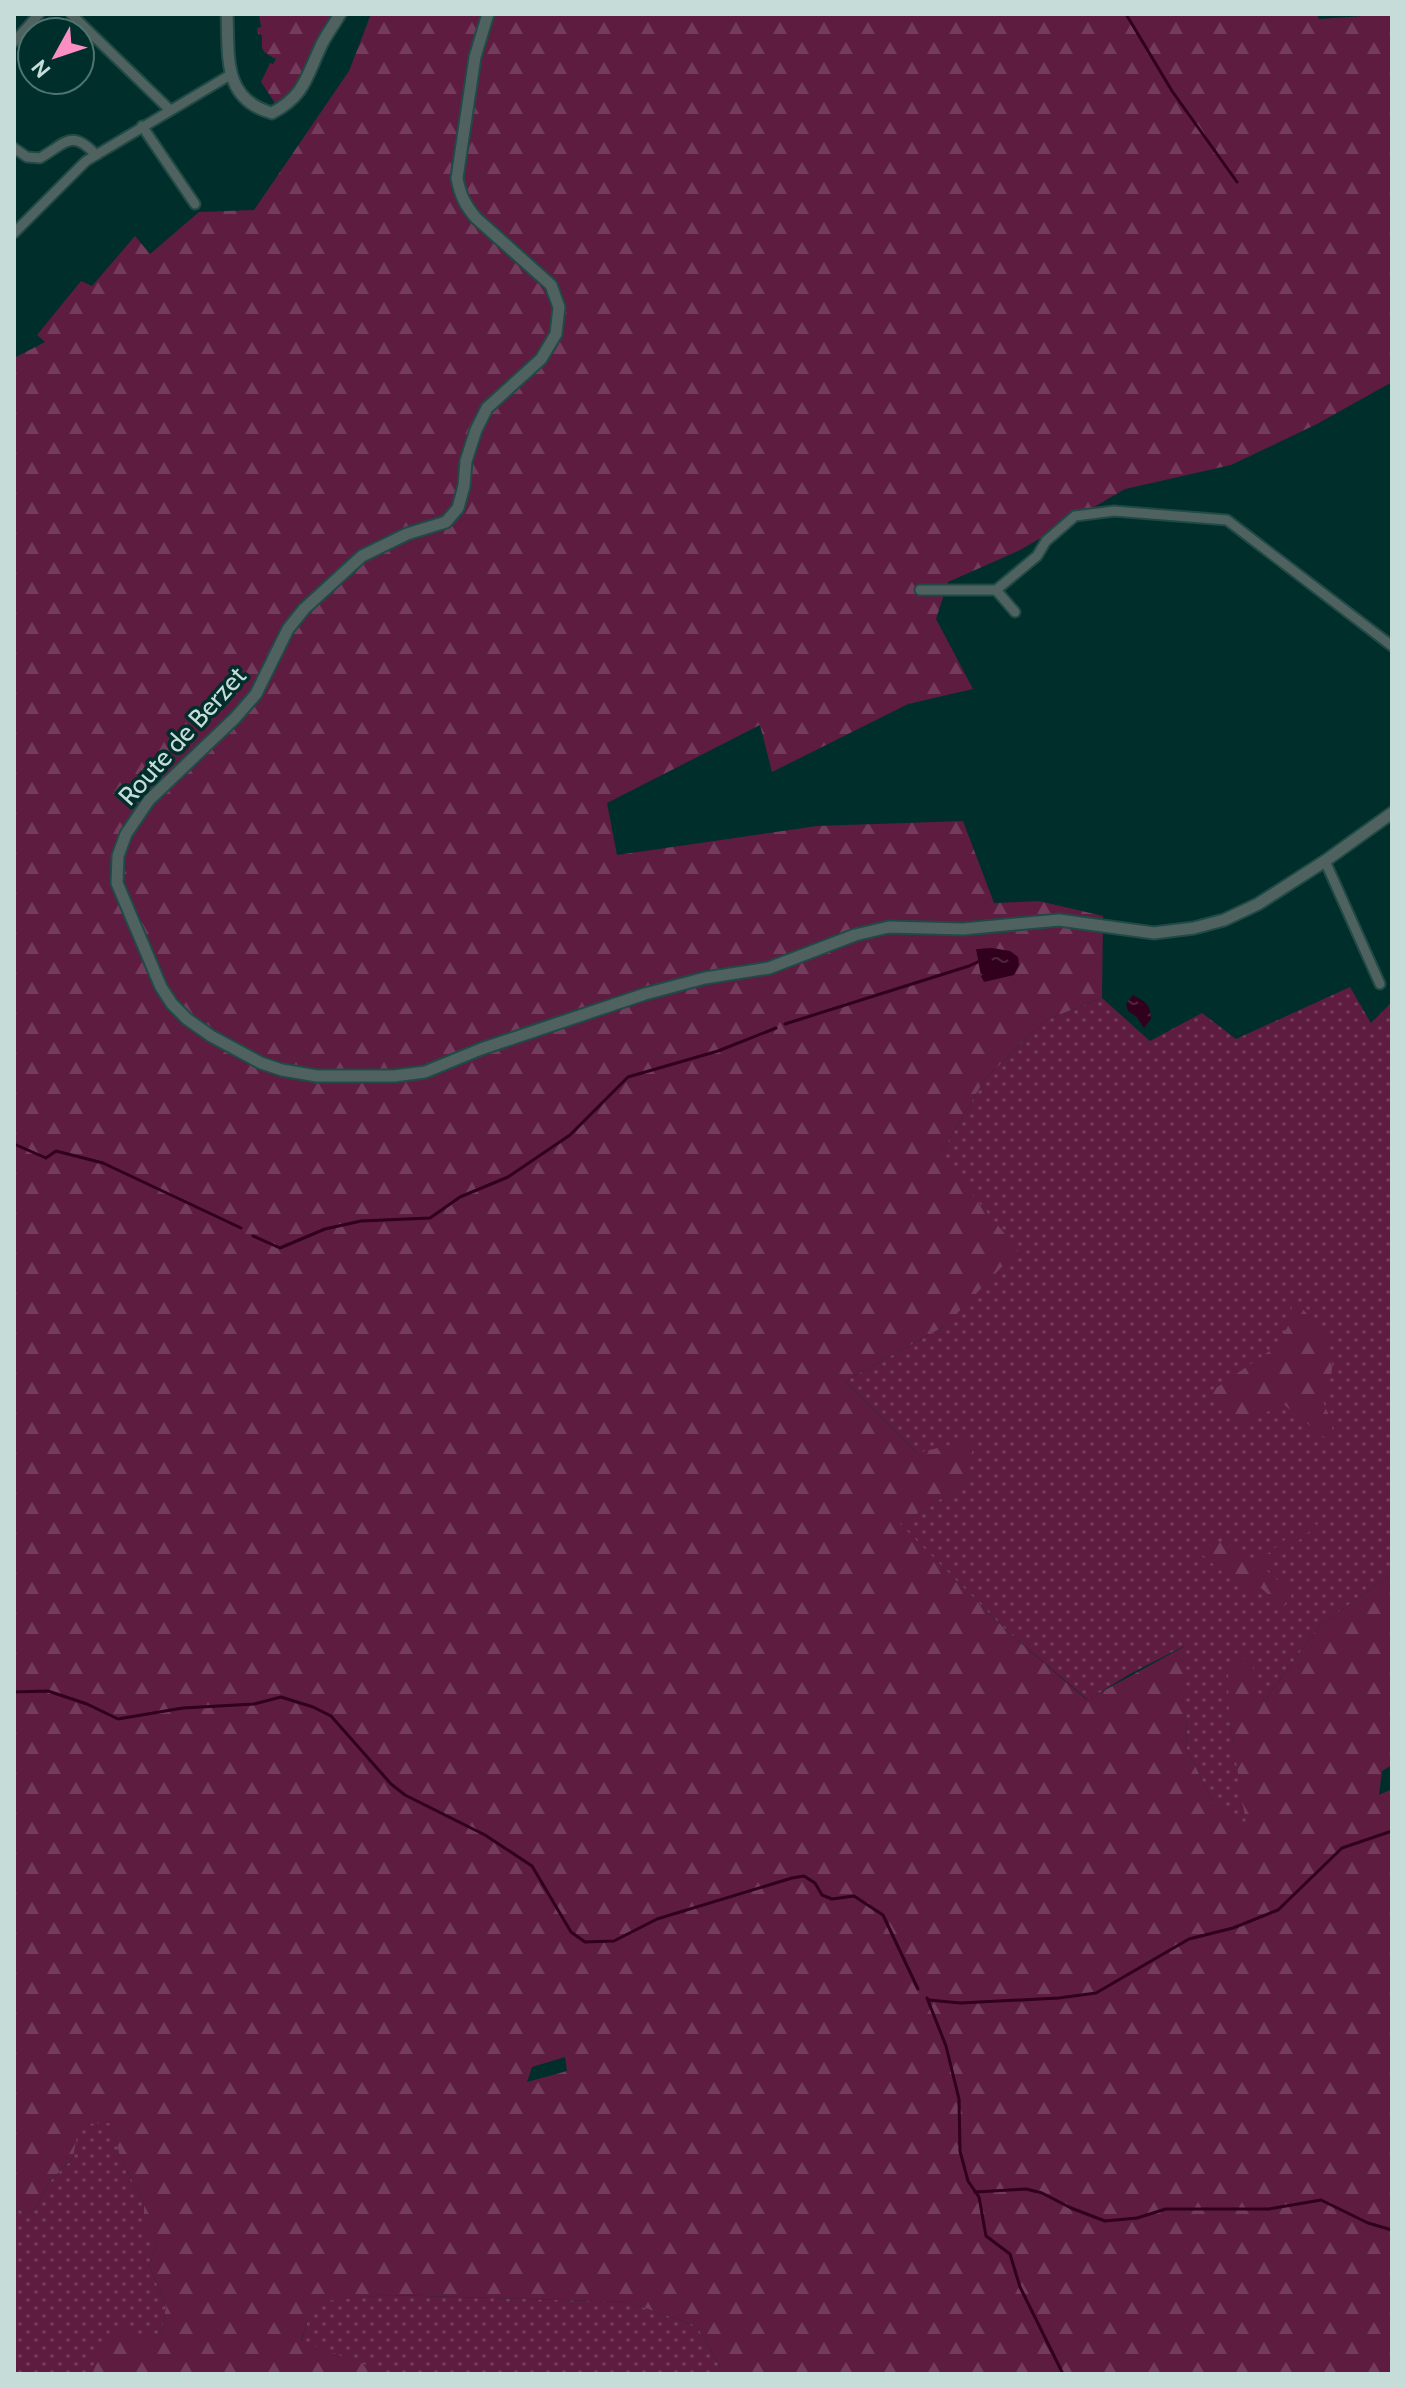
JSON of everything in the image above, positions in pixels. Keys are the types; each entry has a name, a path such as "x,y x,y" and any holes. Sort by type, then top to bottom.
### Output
{"street":[{"path":"14,42 39,14"},
{"path":"71,14 169,109"},
{"path":"227,14 230,75 242,99 272,113 292,101 306,82 321,45 340,14"},
{"name":"Route de Berzet","path":"488,14 475,57 457,178 460,193 465,206 476,218 551,285 559,307 556,334 541,359 487,408 466,461 458,508 446,522 407,534 362,556 304,609 288,629 256,694 149,800 126,834 118,856 117,883 161,987 187,1019 221,1042 282,1070 317,1076 394,1076 425,1072 481,1049 645,994 705,978 769,968 855,935 889,927 963,929 1059,920 1154,933 1224,920 1258,904 1392,813"},
{"path":"14,233 76,169 169,109 230,75"},
{"path":"142,126 195,204"},
{"path":"14,148 27,157 40,158 64,142 76,140 86,144 96,155"},
{"path":"920,590 996,590 1037,556 1046,541 1075,516 1114,511 1227,520 1392,646"},
{"path":"996,590 1015,612"},
{"path":"1325,861 1380,984"}],"green space":[{"path":"259,14 340,14 306,82 279,109 261,82 270,63 273,64 276,59 263,49 262,35 258,34 257,28 261,27"},
{"path":"371,14 1317,14 1319,19 1392,14 1392,382 1317,424 1231,465 1125,489 1020,550 948,582 936,619 973,689 908,704 772,772 760,725 607,803 617,855 817,826 963,821 994,903 1039,901 1103,916 1102,998 1046,1020 985,1079 940,1155 1018,1250 945,1326 845,1381 917,1453 975,1439 967,1483 900,1524 1006,1630 1087,1700 1185,1646 1187,1749 1214,1805 1246,1823 1229,1717 1228,1667 1252,1654 1255,1701 1266,1699 1319,1626 1392,1574 1392,1765 1382,1771 1379,1795 1392,1789 1392,2374 724,2374 697,2326 628,2302 389,2295 314,2302 301,2341 384,2374 93,2374 94,2364 109,2333 127,2328 140,2342 162,2332 166,2306 149,2265 157,2245 144,2236 144,2203 120,2157 112,2123 79,2124 73,2158 50,2181 35,2208 24,2213 14,2205 14,358 45,342 37,335 81,281 92,286 135,236 150,254 199,212 254,210 349,71","holes":["565,2057 567,2071 527,2082 532,2067"]},
{"path":"1350,987 1371,1023 1392,1002 1392,1574 1319,1626 1266,1699 1229,1717 1247,1824 1214,1805 1187,1749 1184,1646 1088,1700 1006,1630 899,1524 967,1483 917,1453 845,1381 945,1326 940,1155 985,1079 1046,1020 1102,998 1150,1041 1202,1013 1236,1039"},
{"path":"1293,1299 1322,1332 1332,1356 1329,1382 1321,1397 1333,1425 1329,1441 1282,1403 1244,1426 1217,1404 1209,1393 1278,1345 1289,1324"},
{"path":"1309,1520 1317,1525 1265,1569 1290,1591 1292,1602 1282,1606 1261,1588 1249,1595 1199,1552 1221,1542 1254,1565"},
{"path":"112,2122 120,2157 144,2203 145,2236 157,2245 149,2265 166,2306 162,2332 94,2364 93,2374 14,2374 14,2205 24,2213 35,2208 50,2181 73,2158 78,2124"},
{"path":"389,2295 628,2302 697,2326 724,2374 384,2374 301,2342 314,2301"}],"water":[{"path":"976,949 1010,951 1018,957 1019,965 1014,975 984,982"},
{"path":"1133,995 1150,1010 1151,1019 1144,1028 1137,1017 1128,1011 1126,1004"}],"waterway":[{"path":"1126,14 1172,91 1237,182"},
{"path":"785,1024 980,961"},
{"path":"253,1236 280,1248 325,1229 361,1221 430,1218 460,1197 508,1177 570,1135 628,1077 718,1051 776,1028"},
{"path":"14,1144 46,1158 56,1151 103,1163 241,1228"},
{"path":"14,1692 48,1691 87,1704 118,1719 183,1708 254,1704 281,1697 313,1707 331,1716 391,1784 405,1795 485,1835 532,1866 571,1932 585,1942 614,1941 657,1919 804,1876 815,1883 822,1895 832,1899 854,1896 883,1915 918,1989"},
{"path":"929,2000 960,2003 1096,1993 1189,1939 1233,1928 1278,1910 1342,1848 1392,1831"},
{"path":"927,1998 946,2046 959,2099 960,2151 968,2181 979,2197 986,2236 1010,2254 1020,2287 1063,2374"},
{"path":"975,2192 1026,2189 1105,2221 1137,2218 1166,2209 1269,2209 1321,2200 1368,2223 1392,2230"}]}
